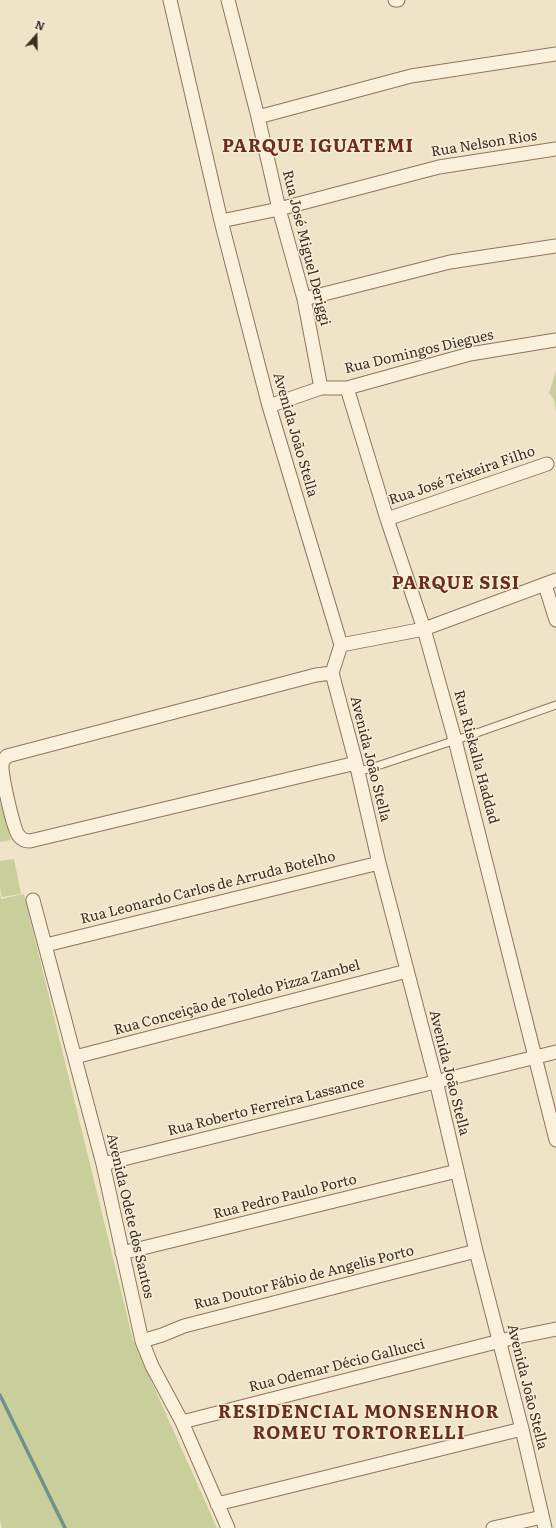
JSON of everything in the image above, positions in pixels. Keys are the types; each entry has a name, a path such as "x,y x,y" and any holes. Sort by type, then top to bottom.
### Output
{"street":[{"name":"Avenida João Stella","path":"170,0 221,221 269,406 341,645"},
{"name":"Rua José Miguel Deriggi","path":"231,1 278,209 304,299 322,388"},
{"path":"258,117 411,76 556,54"},
{"name":"Rua Nelson Rios","path":"221,221 278,209 439,167 556,149"},
{"path":"304,299 450,262 556,246"},
{"name":"Rua Domingos Diegues","path":"269,406 322,388 347,388 470,354 556,340"},
{"name":"Rua Riskalla Haddad","path":"347,388 387,519 424,629 455,740 556,1140"},
{"name":"Rua José Teixeira Filho","path":"387,519 547,464"},
{"path":"357,767 30,841 22,839 17,833 2,774 2,762 7,756 316,675 332,673 341,645 424,629 550,583 556,620"},
{"name":"Avenida João Stella","path":"332,673 357,767 379,863 436,1081 456,1171 522,1429 543,1522"},
{"name":"Rua Leonardo Carlos de Arruda Botelho","path":"46,944 379,863"},
{"name":"Avenida Odete dos Santos","path":"33,900 46,944 103,1164 142,1341 152,1366 182,1422 228,1528"},
{"name":"Rua Conceição de Toledo Pizza Zambel","path":"75,1057 407,971"},
{"name":"Rua Roberto Ferreira Lassance","path":"103,1164 556,1052"},
{"name":"Rua Pedro Paulo Porto","path":"122,1253 456,1171"},
{"name":"Rua Doutor Fábio de Angelis Porto","path":"142,1341 184,1326 476,1251"},
{"name":"Rua Odemar Décio Gallucci","path":"182,1422 556,1329"},
{"path":"217,1504 522,1429"},
{"path":"494,1528 543,1522"}],"lane":[{"path":"357,767 368,769 556,705"}],"green space":[{"path":"556,371 556,412 554,400 549,393"},
{"path":"0,802 11,840 0,842"},
{"path":"14,859 21,894 2,897 0,888 0,861"},
{"path":"0,891 1,899 24,894 133,1340 217,1528 2,1528 0,1522"}],"waterway":[{"path":"0,1395 65,1528"}],"district":[{"name":"PARQUE IGUATEMI","path":"318,147"},
{"name":"PARQUE SISI","path":"456,584"},
{"name":"RESIDENCIAL MONSENHOR ROMEU TORTORELLI","path":"359,1423"}]}
